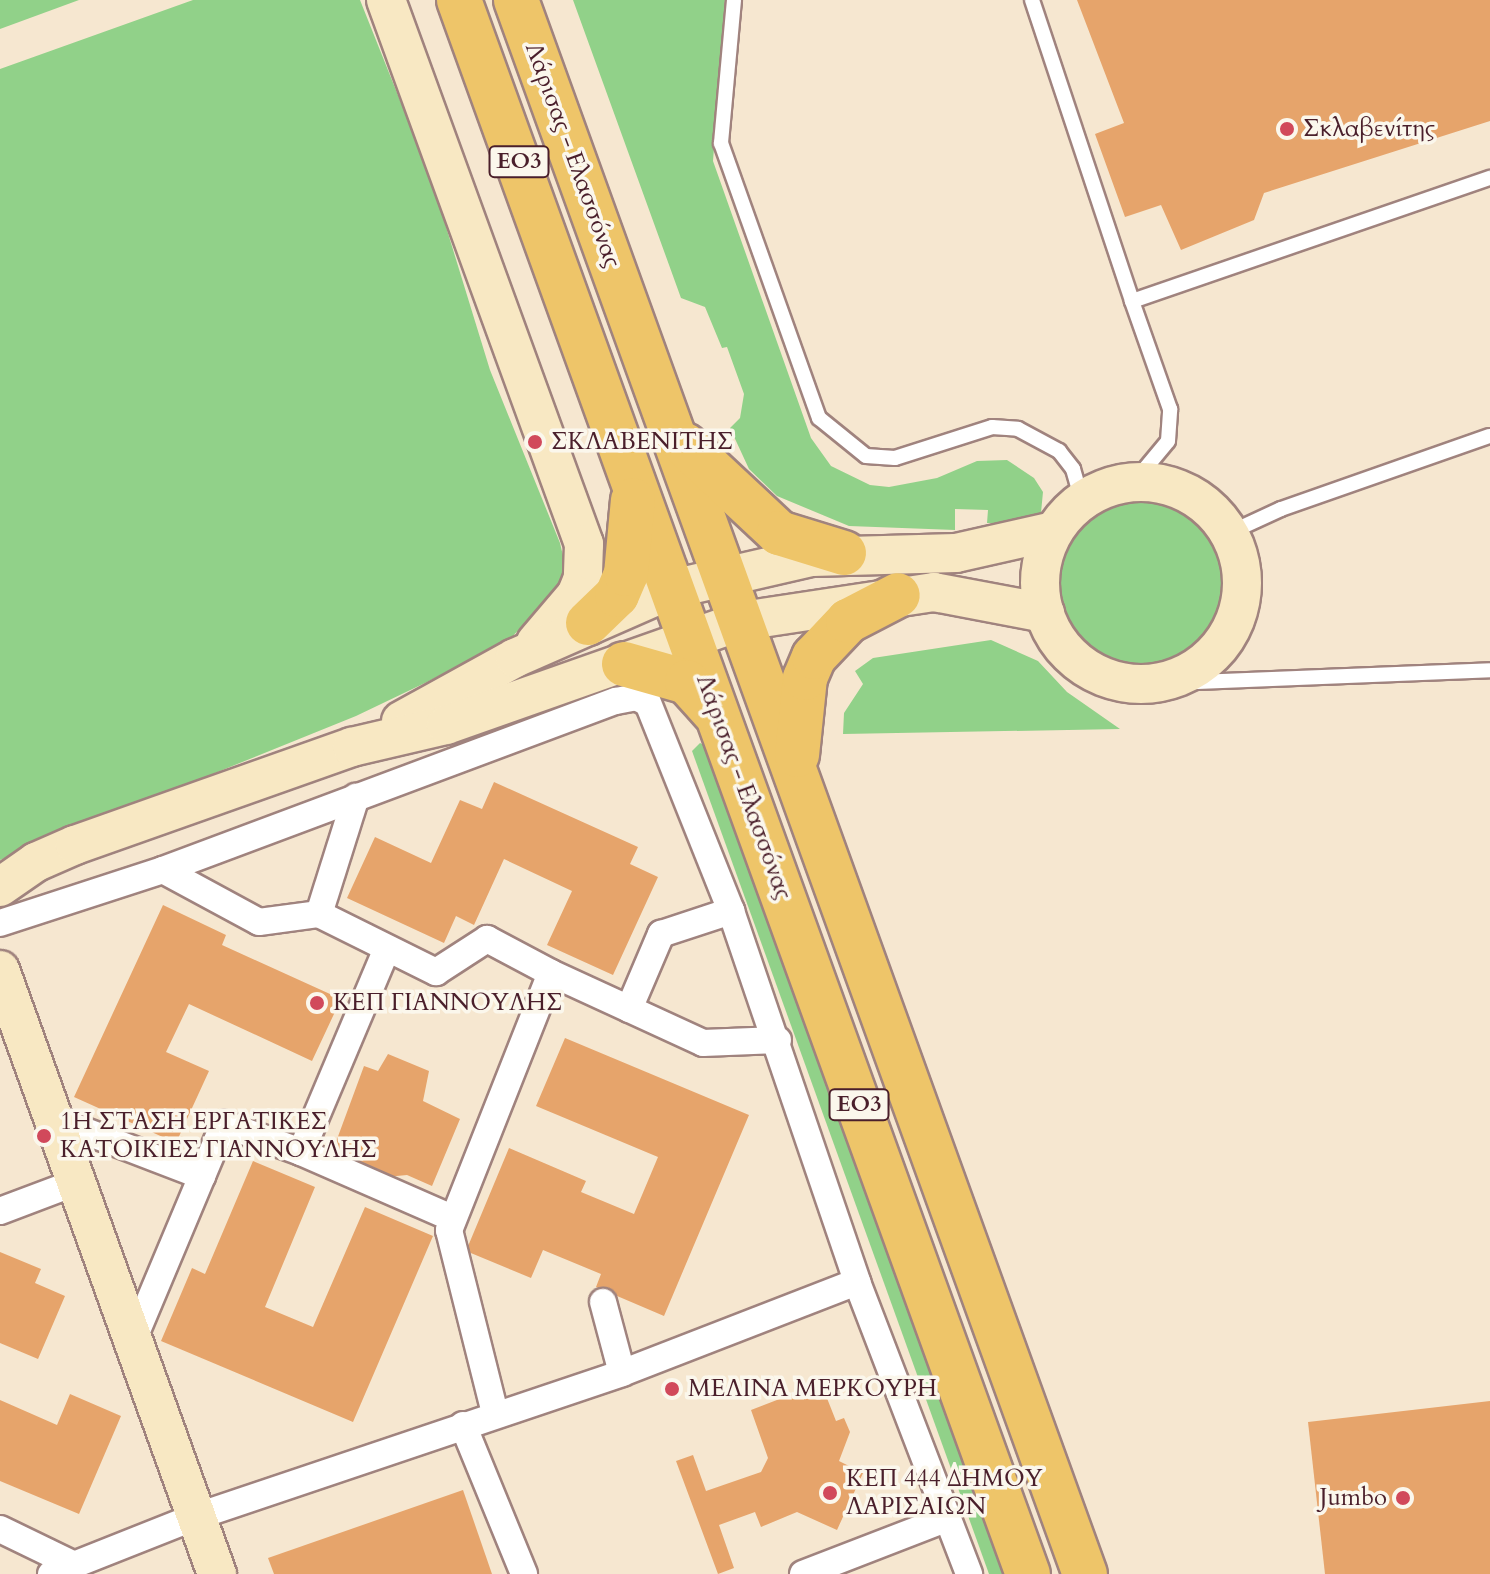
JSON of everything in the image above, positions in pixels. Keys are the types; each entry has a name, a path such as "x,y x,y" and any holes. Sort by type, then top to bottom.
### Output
{"highway":[{"name":"Λάρισας - Ελασσόνας","path":"459,0 1028,1574"},
{"name":"Λάρισας - Ελασσόνας","path":"516,0 1085,1574"},
{"path":"672,430 739,501 779,533 844,553"},
{"path":"588,623 617,595 626,574 634,482"},
{"path":"795,774 800,708 814,657 848,621 898,595"},
{"path":"624,664 687,682 717,716"}],"street":[{"path":"386,0 584,544 583,578 576,595 545,635 515,658"},
{"path":"1134,482 1189,494 1212,510 1229,533 1242,581 1231,630 1196,667 1148,684 1115,680 1084,666 1060,642 1045,613 1041,570 1054,531 1082,501 1134,482"},
{"path":"352,747 515,658 588,623 672,589 725,575 844,553 956,553 1054,531"},
{"path":"0,887 36,862 75,845 352,747 446,725 624,664 689,636 742,621 898,595 960,593 1045,613"},
{"path":"0,923 163,870 636,697 656,713 778,1040 857,1282 969,1574"},
{"path":"319,914 356,797"},
{"path":"163,870 259,922 319,914 436,972 487,939 551,973 703,1043 778,1040"},
{"path":"629,1009 661,934 731,911"},
{"path":"301,1152 387,948"},
{"path":"0,970 131,1345 217,1574"},
{"path":"495,1413 449,1230 551,973"},
{"path":"51,1118 202,1176"},
{"path":"131,1345 224,1124 301,1152 452,1218"},
{"path":"0,1211 74,1183"},
{"path":"0,1529 62,1569 195,1517 495,1413 622,1373 857,1282"},
{"path":"603,1302 622,1373"},
{"path":"463,1425 524,1574"},
{"path":"803,1574 948,1518"}],"lane":[{"path":"734,0 721,143 819,418 866,456 895,458 992,427 1018,429 1059,451 1073,469 1082,501"},
{"path":"1032,0 1170,409 1168,441 1134,482"},
{"path":"1132,301 1490,178"},
{"path":"1229,533 1490,436"},
{"path":"1148,684 1490,670"}],"green space":[{"path":"0,0 79,0 0,29"},
{"path":"193,0 360,0 431,178 490,370 560,543 568,577 511,638 427,682 356,716 0,860 0,69"},
{"path":"573,0 725,0 713,161 811,438 831,466 870,485 889,487 937,478 977,461 1007,460 1034,478 1043,492 1040,523 987,523 988,510 955,509 955,530 849,526 777,496 749,469 730,428 740,418 744,394 727,347 722,348 705,307 681,298"},
{"path":"1143,497 1176,503 1204,522 1223,550 1229,583 1223,616 1204,644 1176,663 1143,669 1110,663 1082,644 1063,616 1057,583 1063,550 1082,522 1110,503"},
{"path":"991,640 1038,661 1067,692 1120,729 843,734 844,713 863,684 855,671 873,658"},
{"path":"700,743 706,746 1005,1574 989,1574 692,751"}],"building":[{"name":"Σκλαβενίτης","path":"1077,0 1490,0 1490,121 1264,193 1254,220 1181,250 1161,205 1125,217 1095,134 1124,123"},
{"path":"494,782 638,847 630,864 658,877 613,975 547,945 572,891 504,859 474,925 456,916 444,943 347,898 375,837 431,863 460,800 482,809"},
{"path":"163,905 226,935 222,945 341,999 312,1061 189,1004 166,1052 209,1071 176,1143 74,1097"},
{"path":"565,1038 749,1115 664,1316 596,1287 601,1274 543,1250 531,1278 466,1251 509,1148 586,1181 581,1192 634,1214 658,1157 536,1106"},
{"path":"388,1054 429,1071 423,1101 460,1119 432,1186 407,1175 386,1177 333,1150 364,1066 378,1071"},
{"path":"253,1161 315,1187 265,1307 313,1327 365,1207 433,1236 353,1422 161,1341 192,1268 205,1274"},
{"path":"0,1252 41,1269 35,1283 65,1296 38,1359 0,1343"},
{"path":"821,1383 836,1421 844,1418 850,1432 839,1461 863,1473 837,1530 797,1512 761,1527 755,1512 719,1525 734,1568 718,1574 676,1461 693,1455 706,1491 761,1472 768,1458 751,1410"},
{"path":"70,1394 121,1416 79,1514 0,1481 0,1400 57,1425"},
{"name":"Jumbo","path":"1490,1401 1490,1574 1325,1574 1308,1422"},
{"path":"463,1490 492,1574 274,1574 268,1558"}],"place":[{"name":"Σκλαβενίτης","path":"1287,129"},
{"name":"ΣΚΛΑΒΕΝΙΤΗΣ","path":"535,442"},
{"name":"ΚΕΠ ΓΙΑΝΝΟΥΛΗΣ","path":"317,1003"},
{"name":"1Η ΣΤΑΣΗ ΕΡΓΑΤΙΚΕΣ ΚΑΤΟΙΚΙΕΣ ΓΙΑΝΝΟΥΛΗΣ","path":"44,1136"},
{"name":"ΜΕΛΙΝΑ ΜΕΡΚΟΥΡΗ","path":"672,1389"},
{"name":"ΚΕΠ 444 ΔΗΜΟΥ ΛΑΡΙΣΑΙΩΝ","path":"830,1493"},
{"name":"Jumbo","path":"1403,1498"}]}
